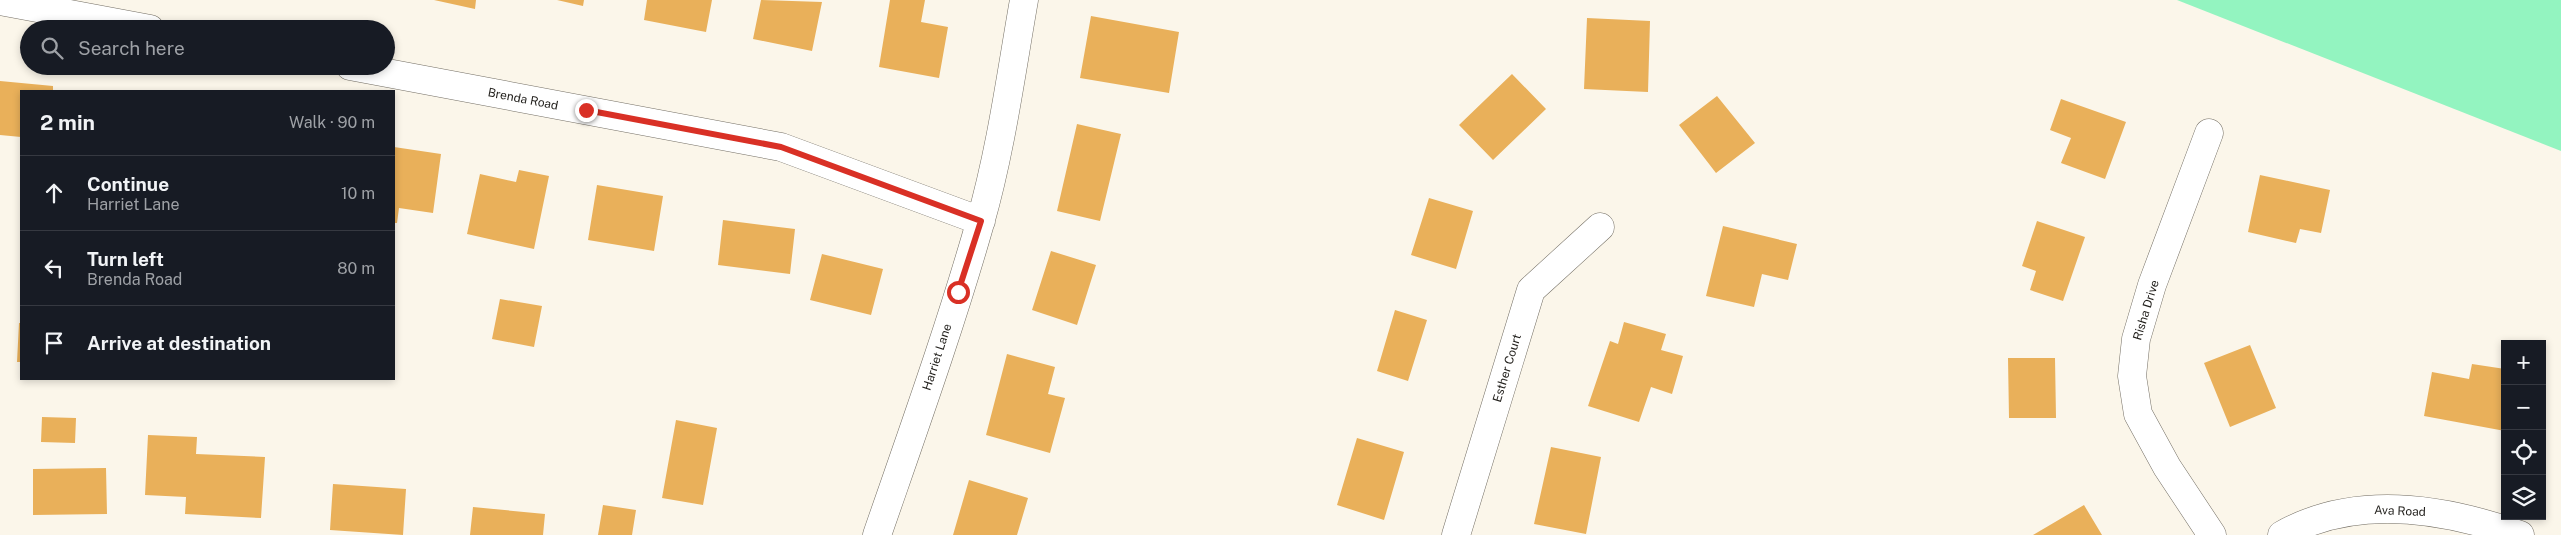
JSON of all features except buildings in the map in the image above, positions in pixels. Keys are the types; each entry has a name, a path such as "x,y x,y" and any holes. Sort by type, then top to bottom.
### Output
{"street":[{"name":"Harriet Lane","path":"877,535 930,381 981,221 1003,117 1024,0"},
{"path":"0,1 102,20"},
{"name":"Brenda Road","path":"395,74 781,147 981,221"},
{"name":"Risha Drive","path":"2209,132 2152,286 2136,339 2132,376 2138,414 2167,468 2212,535"},
{"name":"Esther Court","path":"1456,535 1531,290 1600,227"},
{"name":"Ava Road","path":"2282,535 2349,510 2416,509 2478,520 2520,535"}],"green space":[{"path":"2177,0 2561,0 2561,151"}],"route":[{"path":"586,110 781,147 981,221 958,292"}]}
